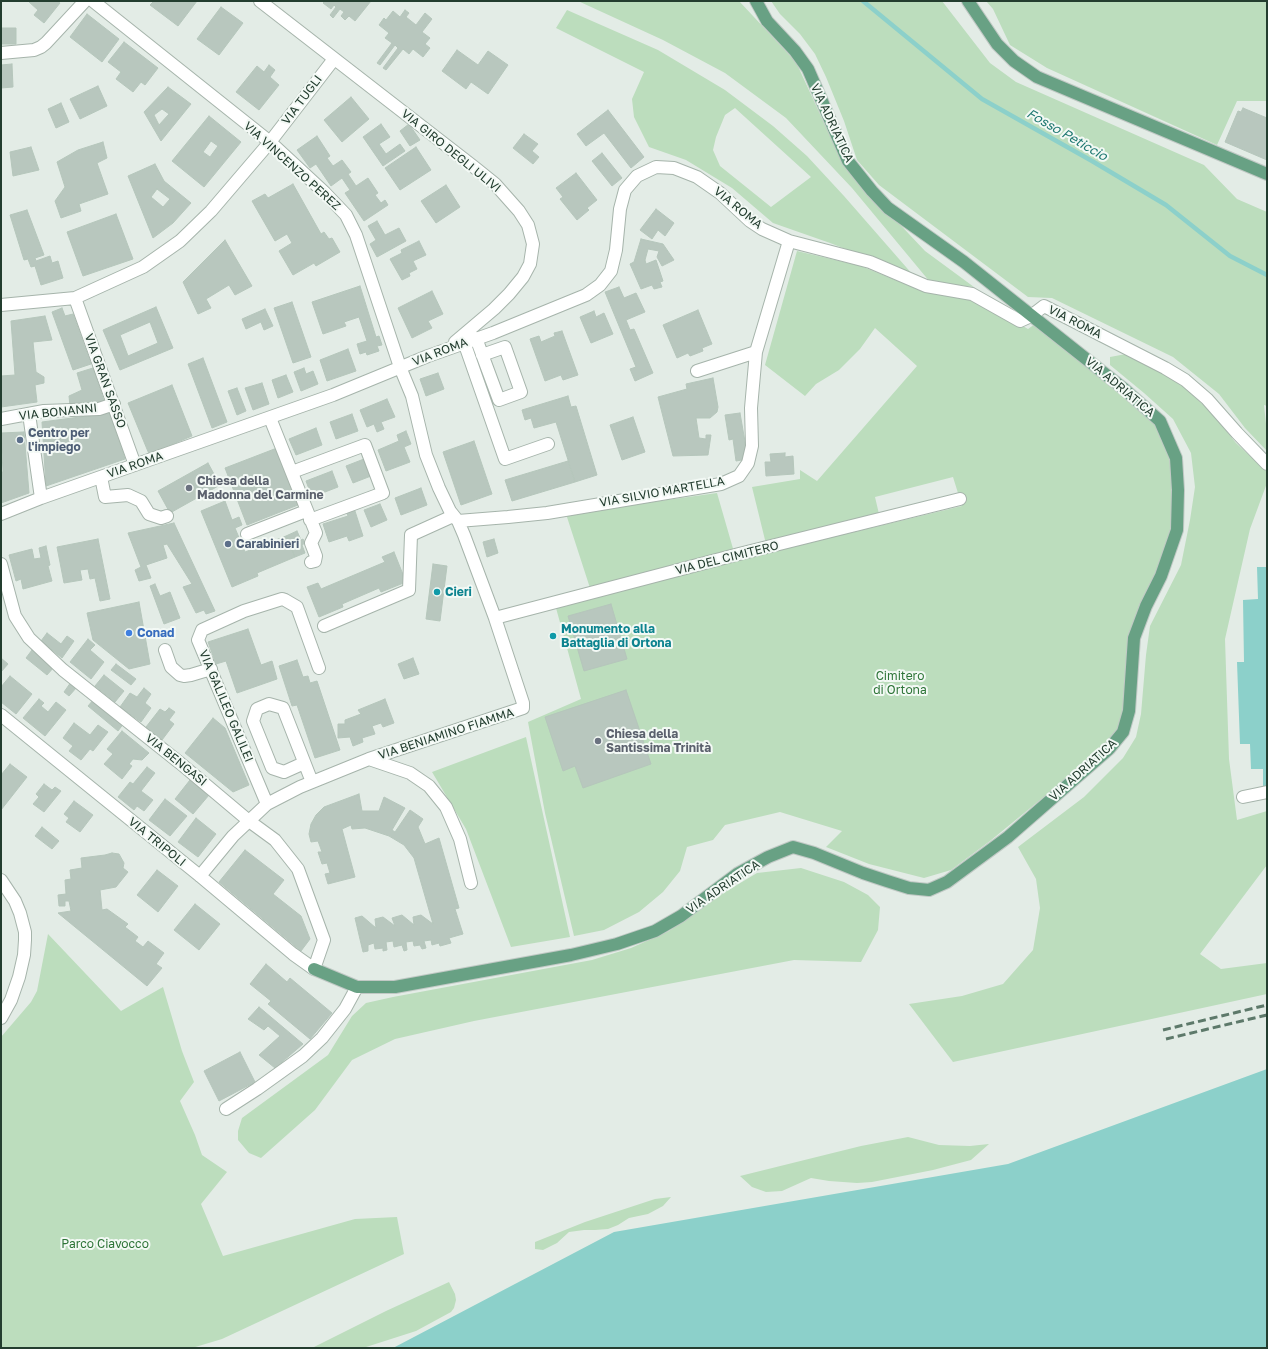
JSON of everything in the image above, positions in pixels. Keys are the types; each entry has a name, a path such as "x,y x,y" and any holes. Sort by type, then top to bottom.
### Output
{"main road":[{"name":"VIA ADRIATICA","path":"314,969 358,987 395,987 571,955 617,944 655,931 681,916 737,874 768,857 793,848 814,852 863,873 910,888 929,890 947,882 1008,836 1109,749 1123,732 1129,711 1134,638 1146,606 1161,576 1177,530 1178,490 1176,458 1160,421 1124,389 964,262 888,208 848,161 808,69 795,51 767,21 756,1"},
{"path":"968,1 997,44 1014,61 1037,77 1267,174"}],"street":[{"path":"1,53 34,50 41,47 85,1"},
{"name":"VIA VINCENZO PEREZ","path":"93,1 270,142 325,193 346,215 356,235 400,367"},
{"name":"VIA GIRO DEGLI ULIVI","path":"260,1 495,184 519,211 528,225 533,244 530,264 522,277 494,309 448,348"},
{"name":"VIA TUGLI","path":"1,305 75,298 143,267 180,241 211,211 270,142 334,59"},
{"name":"VIA ROMA","path":"1,514 41,498 333,395 448,348 586,295 600,285 611,271 616,250 620,209 625,190 637,176 656,168 674,168 697,177 720,193 762,230 789,241 870,262 926,286 972,294 1020,321 1031,316 1044,306 1165,368 1185,380 1207,399 1267,464"},
{"name":"VIA SILVIO MARTELLA","path":"456,518 508,517 547,513 721,484 739,476 748,463 752,446 751,408 756,352 789,241"},
{"name":"VIA GRAN SASSO","path":"75,298 135,465"},
{"path":"476,338 482,355"},
{"path":"464,342 505,458 548,444"},
{"path":"697,371 756,352"},
{"path":"400,367 412,396 426,455 439,488 450,511 456,518 495,618"},
{"name":"VIA BONANNI","path":"1,419 44,411 99,409 114,404"},
{"path":"29,414 41,498"},
{"path":"270,418 316,533 311,543 316,556 315,561 311,562"},
{"path":"248,534 382,493 365,445 292,472"},
{"path":"101,477 105,497 128,495 141,501 149,514 161,518 167,516"},
{"name":"VIA DEL CIMITERO","path":"495,618 739,554 960,499"},
{"path":"324,626 409,590 411,535 456,518"},
{"path":"417,567 420,532"},
{"name":"VIA BENGASI","path":"1,564 15,616 29,638 63,670 180,763 249,821 275,840 298,870 324,940 314,969"},
{"name":"VIA GALILEO GALILEI","path":"267,804 198,640 202,630 244,611 282,599 297,607 319,668"},
{"name":"VIA BENIAMINO FIAMMA","path":"200,876 233,836 267,804 312,782 369,759 523,708 520,693 495,618"},
{"path":"165,650 171,667 180,675 192,675 211,669"},
{"path":"304,763 284,772 272,768 253,721 257,709 269,704 283,708 312,782"},
{"name":"VIA TRIPOLI","path":"1,715 200,876 293,954 314,969"},
{"name":"VIA BENIAMINO FIAMMA","path":"369,759 410,773 429,786 446,807 460,839 472,883"},
{"path":"1243,797 1267,792"},
{"path":"1,880 15,901 20,912 25,932 24,955 19,977 11,1000 1,1018"},
{"path":"226,1109 303,1056 322,1038 345,1009 358,987"}],"green space":[{"path":"578,1 739,1 796,62 837,151 876,199 925,251 974,287 930,282 852,188 786,118 725,73 663,40"},
{"path":"771,1 942,1 990,63 1016,82 1204,165 1237,199 1267,212 1267,406 1264,405 1267,451 1245,428 1219,394 1173,357 1052,298 1028,297 879,185 857,160 844,121 815,54 800,34 780,14"},
{"path":"986,1 1267,1 1267,101 1237,101 1217,145 1047,68 1010,45 993,9"},
{"path":"567,10 658,50 725,90 773,126 807,156 913,275 773,223 732,188 686,160 649,147 634,117 632,99 644,72 556,28","holes":["735,108 811,177 771,207 720,166 713,150 716,137 725,115"]},
{"name":"Cimitero di Ortona","path":"797,251 861,266 917,289 974,298 1028,329 1035,324 1156,422 1172,458 1173,527 1158,572 1143,602 1125,709 1119,729 1106,746 990,841 951,870 924,878 869,864 826,847 842,831 780,812 725,825 713,840 687,847 680,871 663,892 639,912 604,930 574,936 545,813 528,722 581,699 556,608 638,584 962,506 953,477 875,497 879,514 766,544 752,487 800,479 800,470 817,481 917,366 875,328 860,349 839,370 816,384 805,396 765,365"},
{"path":"1126,354 1160,370 1186,389 1211,412 1236,443 1267,472 1267,483 1250,529 1225,639 1229,759 1237,820 1267,811 1267,865 1200,954 1221,969 1267,963 1267,994 953,1062 909,1004 962,996 1003,984 1033,950 1040,908 1036,879 1018,847 1084,797 1123,758 1136,737 1141,714 1150,626 1181,565 1195,487 1191,453 1173,419 1110,365 1110,357"},
{"path":"717,493 734,552 590,588 566,514"},
{"path":"526,737 570,937 511,947 466,829 432,772"},
{"path":"801,868 844,882 868,895 880,907 878,930 861,962 794,960 474,1021 395,1039 352,1060 315,1110 261,1158 249,1153 238,1140 238,1131 242,1118 328,1055 352,1016 366,1003 592,960 631,948 669,931 710,901 757,873"},
{"name":"Parco Ciavocco","path":"48,934 121,1011 163,987 182,1051 194,1082 180,1101 202,1155 227,1172 201,1204 223,1256 355,1219 397,1217 404,1254 222,1339 192,1348 1,1348 1,1037 31,1002 37,991"},
{"path":"908,1137 939,1145 970,1146 989,1144 971,1160 933,1170 872,1182 857,1183 811,1178 782,1191 766,1192 752,1187 740,1176 861,1146"},
{"path":"671,1197 663,1206 648,1214 629,1218 608,1229 569,1232 557,1243 543,1250 535,1249 535,1242 585,1222 655,1199"},
{"path":"449,1282 455,1294 456,1300 454,1308 451,1312 416,1331 363,1348 312,1348 386,1311"}],"water":[{"path":"1257,567 1267,567 1267,789 1263,789 1263,769 1251,769 1250,744 1240,744 1237,662 1244,662 1243,600 1258,599"},
{"path":"1267,1069 1267,1348 393,1348 614,1232 1008,1164"}],"building":[{"path":"57,1 60,3 44,23 34,15 38,10 29,2"},
{"path":"154,1 197,1 178,26 150,5"},
{"path":"325,1 371,1 355,21 349,16 345,20 341,16 344,12 340,9 333,18 330,15 336,7 334,5 331,9 323,3"},
{"path":"221,7 243,23 219,55 197,39"},
{"path":"405,10 409,13 406,17 416,25 425,13 432,19 422,32 430,38 425,44 430,48 423,57 413,49 409,54 403,49 386,70 383,68 398,48 395,45 380,65 377,63 392,43 385,38 389,33 379,25 384,18 386,20 393,11 400,17"},
{"path":"87,14 119,39 102,62 70,37"},
{"path":"1,28 16,28 16,44 1,44"},
{"path":"124,42 158,68 145,85 141,82 133,92 116,79 121,72 108,62"},
{"path":"457,50 478,65 488,51 508,65 488,94 471,82 466,89 442,71"},
{"path":"12,64 13,87 1,88 1,65"},
{"path":"269,65 275,70 270,77 279,85 259,110 236,92 257,66 264,72"},
{"path":"98,86 107,106 80,119 70,99"},
{"path":"168,87 191,104 161,141 144,112","holes":["162,109 169,114 159,125 154,115"]},
{"path":"351,97 369,119 342,142 324,120"},
{"path":"61,103 69,122 56,128 48,109"},
{"path":"1243,108 1267,118 1267,160 1225,142 1238,111 1241,112"},
{"path":"608,110 644,157 631,168 604,133 586,146 577,134"},
{"path":"209,116 241,142 204,187 172,161","holes":["211,141 218,146 210,157 203,152"]},
{"path":"381,124 390,137 379,144 386,154 400,144 405,151 383,166 363,137"},
{"path":"409,124 420,140 410,146 400,131"},
{"path":"524,134 538,144 532,151 539,157 533,164 513,148"},
{"path":"317,136 330,156 327,158 333,166 342,160 351,172 348,174 356,186 368,178 378,193 375,195 381,203 385,200 388,205 364,221 345,193 350,190 342,178 331,186 316,164 310,168 297,150"},
{"path":"103,142 107,158 97,163 108,194 79,204 81,211 61,218 55,201 65,187 57,162 78,150"},
{"path":"31,147 39,170 13,176 10,152"},
{"path":"416,147 431,170 400,190 385,168"},
{"path":"602,153 622,178 612,186 592,161"},
{"path":"155,164 164,181 191,203 173,223 153,238 128,176","holes":["157,189 170,199 163,207 151,197"]},
{"path":"576,173 597,200 587,208 589,210 577,220 560,199 563,197 556,188"},
{"path":"293,184 321,234 324,232 329,239 332,238 340,252 316,266 314,263 293,275 279,251 292,243 287,234 275,241 252,201 265,194 268,198"},
{"path":"446,185 460,207 436,223 421,201"},
{"path":"656,209 674,223 665,236 658,230 652,239 640,230"},
{"path":"27,210 44,255 35,258 36,261 50,256 52,263 58,261 63,278 41,285 35,266 31,267 28,259 24,260 10,215"},
{"path":"116,214 133,259 83,276 67,232"},
{"path":"377,221 385,235 399,228 406,241 377,257 370,244 376,240 368,226"},
{"path":"641,239 663,244 674,260 662,266 657,257 659,251 648,249 645,260 646,264 656,260 663,281 660,282 662,287 654,289 652,285 641,289 630,264 634,262"},
{"path":"225,240 252,286 235,295 229,285 206,299 211,308 198,314 183,282"},
{"path":"419,241 426,255 413,261 417,269 409,273 410,276 402,280 390,259 402,253 401,250"},
{"path":"360,286 376,337 379,336 382,345 377,346 379,351 367,355 366,352 360,354 357,344 367,341 359,317 344,322 346,326 323,334 312,302"},
{"path":"619,287 624,298 636,293 645,312 626,320 630,330 634,329 653,373 635,381 630,369 636,367 605,292"},
{"path":"432,291 443,314 428,321 432,328 412,338 398,308"},
{"path":"292,302 311,357 293,363 274,308"},
{"path":"156,307 173,348 120,370 103,330","holes":["150,322 158,343 128,356 120,335"]},
{"path":"62,308 65,316 73,314 91,364 73,370 52,312"},
{"path":"265,309 273,326 264,330 261,322 246,329 242,319"},
{"path":"698,310 712,344 702,348 703,351 690,356 688,353 677,358 663,325"},
{"path":"594,311 596,317 604,313 613,334 591,343 580,317"},
{"path":"45,316 52,340 33,342 36,372 44,377 44,383 35,385 37,402 1,407 1,376 15,375 11,321"},
{"path":"562,331 578,375 563,380 561,375 545,381 530,339 539,336 541,342 555,336 554,333"},
{"path":"348,349 356,371 327,381 320,360"},
{"path":"203,358 227,422 212,428 188,364"},
{"path":"93,368 104,401 91,405 90,402 70,406 69,396 82,390 77,373"},
{"path":"304,368 306,374 313,371 318,384 301,391 294,372"},
{"path":"438,373 444,389 426,396 420,379"},
{"path":"286,375 293,392 278,398 272,380"},
{"path":"713,378 718,407 717,412 710,418 696,418 699,438 706,439 706,435 711,435 708,455 673,456 658,397 687,389 686,384"},
{"path":"262,383 269,404 253,410 245,388"},
{"path":"172,385 192,436 149,454 128,403"},
{"path":"237,388 246,411 237,415 228,391"},
{"path":"568,396 571,407 576,406 597,475 575,482 556,422 534,428 531,418 525,420 522,410"},
{"path":"387,399 395,417 381,422 384,429 377,432 374,424 367,427 360,410"},
{"path":"110,413 125,459 46,486 42,422"},
{"path":"740,413 748,459 736,461 733,439 729,440 725,415"},
{"path":"352,414 358,431 336,439 330,422"},
{"path":"633,417 645,452 622,460 610,425"},
{"path":"316,428 322,445 296,455 289,439"},
{"path":"406,431 411,444 404,447 410,462 386,471 378,450 399,441 397,435"},
{"path":"24,432 29,493 1,503 1,472 3,472 1,433"},
{"path":"474,441 492,494 461,505 443,452"},
{"path":"277,448 298,505 247,525 225,468"},
{"path":"785,453 785,457 793,456 794,474 766,476 765,462 771,462 770,454"},
{"path":"364,459 371,476 353,483 346,466"},
{"path":"568,461 575,482 512,501 505,480"},
{"name":"Chiesa della Madonna del Carmine","path":"208,463 220,485 170,513 158,491"},
{"path":"332,471 338,487 312,497 306,481"},
{"path":"421,488 427,505 401,515 395,498"},
{"name":"Carabinieri","path":"225,501 232,520 239,517 242,525 235,528 245,552 286,536 295,557 257,573 258,576 232,587 201,511"},
{"path":"380,504 387,520 371,527 364,510"},
{"path":"354,508 363,536 349,541 347,536 329,542 323,524 348,516 346,511"},
{"path":"174,523 215,611 206,614 204,610 196,613 183,587 192,584 167,544 163,545 167,558 146,565 151,578 139,581 135,570 141,567 128,533"},
{"path":"297,531 301,540 303,539 305,543 302,545 305,553 295,557 286,536"},
{"path":"98,539 110,599 100,601 95,578 90,579 88,569 80,570 82,580 64,583 57,547"},
{"path":"494,539 498,553 487,557 483,542"},
{"path":"46,546 50,565 48,566 52,581 23,589 21,579 16,581 9,555 32,549 34,559 41,558 39,548"},
{"path":"394,552 406,582 381,592 379,588 342,604 343,607 319,617 307,587 318,583 321,589 385,562 382,557"},
{"name":"Cieri","path":"433,564 447,566 440,621 426,619"},
{"path":"155,584 160,596 170,592 180,618 164,624 150,586"},
{"path":"139,602 150,664 129,669 93,640 87,613"},
{"path":"611,604 627,659 584,671 568,616"},
{"path":"248,629 261,665 272,661 277,679 237,693 226,661 216,664 208,642"},
{"path":"47,633 61,644 67,636 74,641 62,658 41,641"},
{"path":"88,639 95,645 90,650 104,662 91,679 70,662"},
{"path":"32,650 54,667 47,675 26,658"},
{"path":"1,658 8,664 1,672"},
{"path":"413,658 419,674 404,679 398,664"},
{"path":"297,660 303,677 308,676 310,683 317,681 340,750 315,758 297,705 292,706 279,666"},
{"path":"116,664 136,679 131,685 111,670"},
{"path":"104,675 124,691 115,702 95,686"},
{"path":"10,676 32,694 16,714 1,702 1,687"},
{"path":"71,682 77,687 69,696 64,692"},
{"path":"144,688 151,694 145,703 151,708 141,722 120,707 130,693 137,697"},
{"name":"Chiesa della Santissima Trinità","path":"626,690 651,764 583,788 575,766 563,771 545,717"},
{"path":"39,699 44,703 41,706 48,712 56,702 66,710 45,736 23,718"},
{"path":"94,699 124,723 118,731 88,706"},
{"path":"385,699 394,723 383,727 381,723 372,726 375,734 362,738 363,742 353,746 350,737 338,738 338,724 345,724 345,720 361,714 358,710"},
{"path":"169,708 175,712 169,720 174,724 162,740 146,727 160,709 165,712"},
{"path":"213,718 225,728 249,785 233,792 185,753"},
{"path":"74,723 90,735 98,725 108,732 93,751 90,749 81,760 69,751 73,746 63,738"},
{"path":"122,731 149,753 142,760 133,759 129,764 132,766 122,779 104,764 113,754 107,749"},
{"path":"10,764 27,777 1,810 1,775"},
{"path":"147,767 155,773 141,791 153,800 144,811 137,806 134,810 118,797 130,782 133,784"},
{"path":"190,780 209,795 193,814 175,799"},
{"path":"44,784 52,790 55,787 61,791 44,812 33,804 39,797 36,794"},
{"path":"359,794 362,811 379,811 384,797 405,808 392,830 395,832 410,810 423,819 418,827 425,844 439,838 459,908 455,909 463,934 449,938 451,943 440,946 439,943 432,945 431,940 424,941 426,948 422,949 420,945 414,946 413,941 406,942 407,950 404,951 402,945 394,947 393,941 386,942 387,950 383,951 383,948 375,949 374,943 368,945 368,951 363,952 355,918 362,916 376,928 375,919 383,917 395,926 392,918 402,915 414,925 413,917 421,915 433,924 414,858 404,845 389,836 365,828 352,829 351,825 342,829 355,877 328,884 325,874 330,873 327,863 322,864 318,852 322,852 318,841 311,842 309,834 311,824 316,815 324,807"},
{"path":"165,799 187,816 170,836 149,820"},
{"path":"74,801 93,815 80,832 66,822 69,818 64,814"},
{"path":"196,818 216,834 198,857 178,842"},
{"path":"42,827 59,841 52,849 35,836"},
{"path":"245,850 284,880 273,894 301,916 310,939 301,951 219,882"},
{"path":"112,853 119,854 124,863 123,868 128,872 116,887 100,890 102,910 107,909 128,924 125,927 138,937 135,941 143,947 148,941 164,953 156,964 162,968 147,986 58,913 71,911 69,901 65,901 65,906 59,906 58,895 66,894 65,880 71,879 70,870 82,868 81,858"},
{"path":"157,870 178,886 158,912 137,895"},
{"path":"195,904 220,924 199,950 174,930"},
{"path":"266,964 287,982 290,978 332,1013 310,1039 268,1004 271,1001 250,984"},
{"path":"259,1007 303,1044 275,1068 259,1055 280,1036 268,1026 264,1030 248,1019"},
{"path":"240,1052 255,1082 219,1101 204,1071"}],"waterway":[{"name":"Fosso Peticcio","path":"863,1 982,99 1166,205 1230,256 1267,275"}],"railway":[{"path":"1163,1030 1267,1005"},
{"path":"1166,1039 1267,1015"}],"place":[{"name":"Centro per l'impiego","path":"20,440"},
{"name":"Chiesa della Madonna del Carmine","path":"189,488"},
{"name":"Carabinieri","path":"228,544"},
{"name":"Cieri","path":"437,592"},
{"name":"Conad","path":"129,633"},
{"name":"Monumento alla Battaglia di Ortona","path":"553,636"},
{"name":"Chiesa della Santissima Trinità","path":"598,741"}]}
